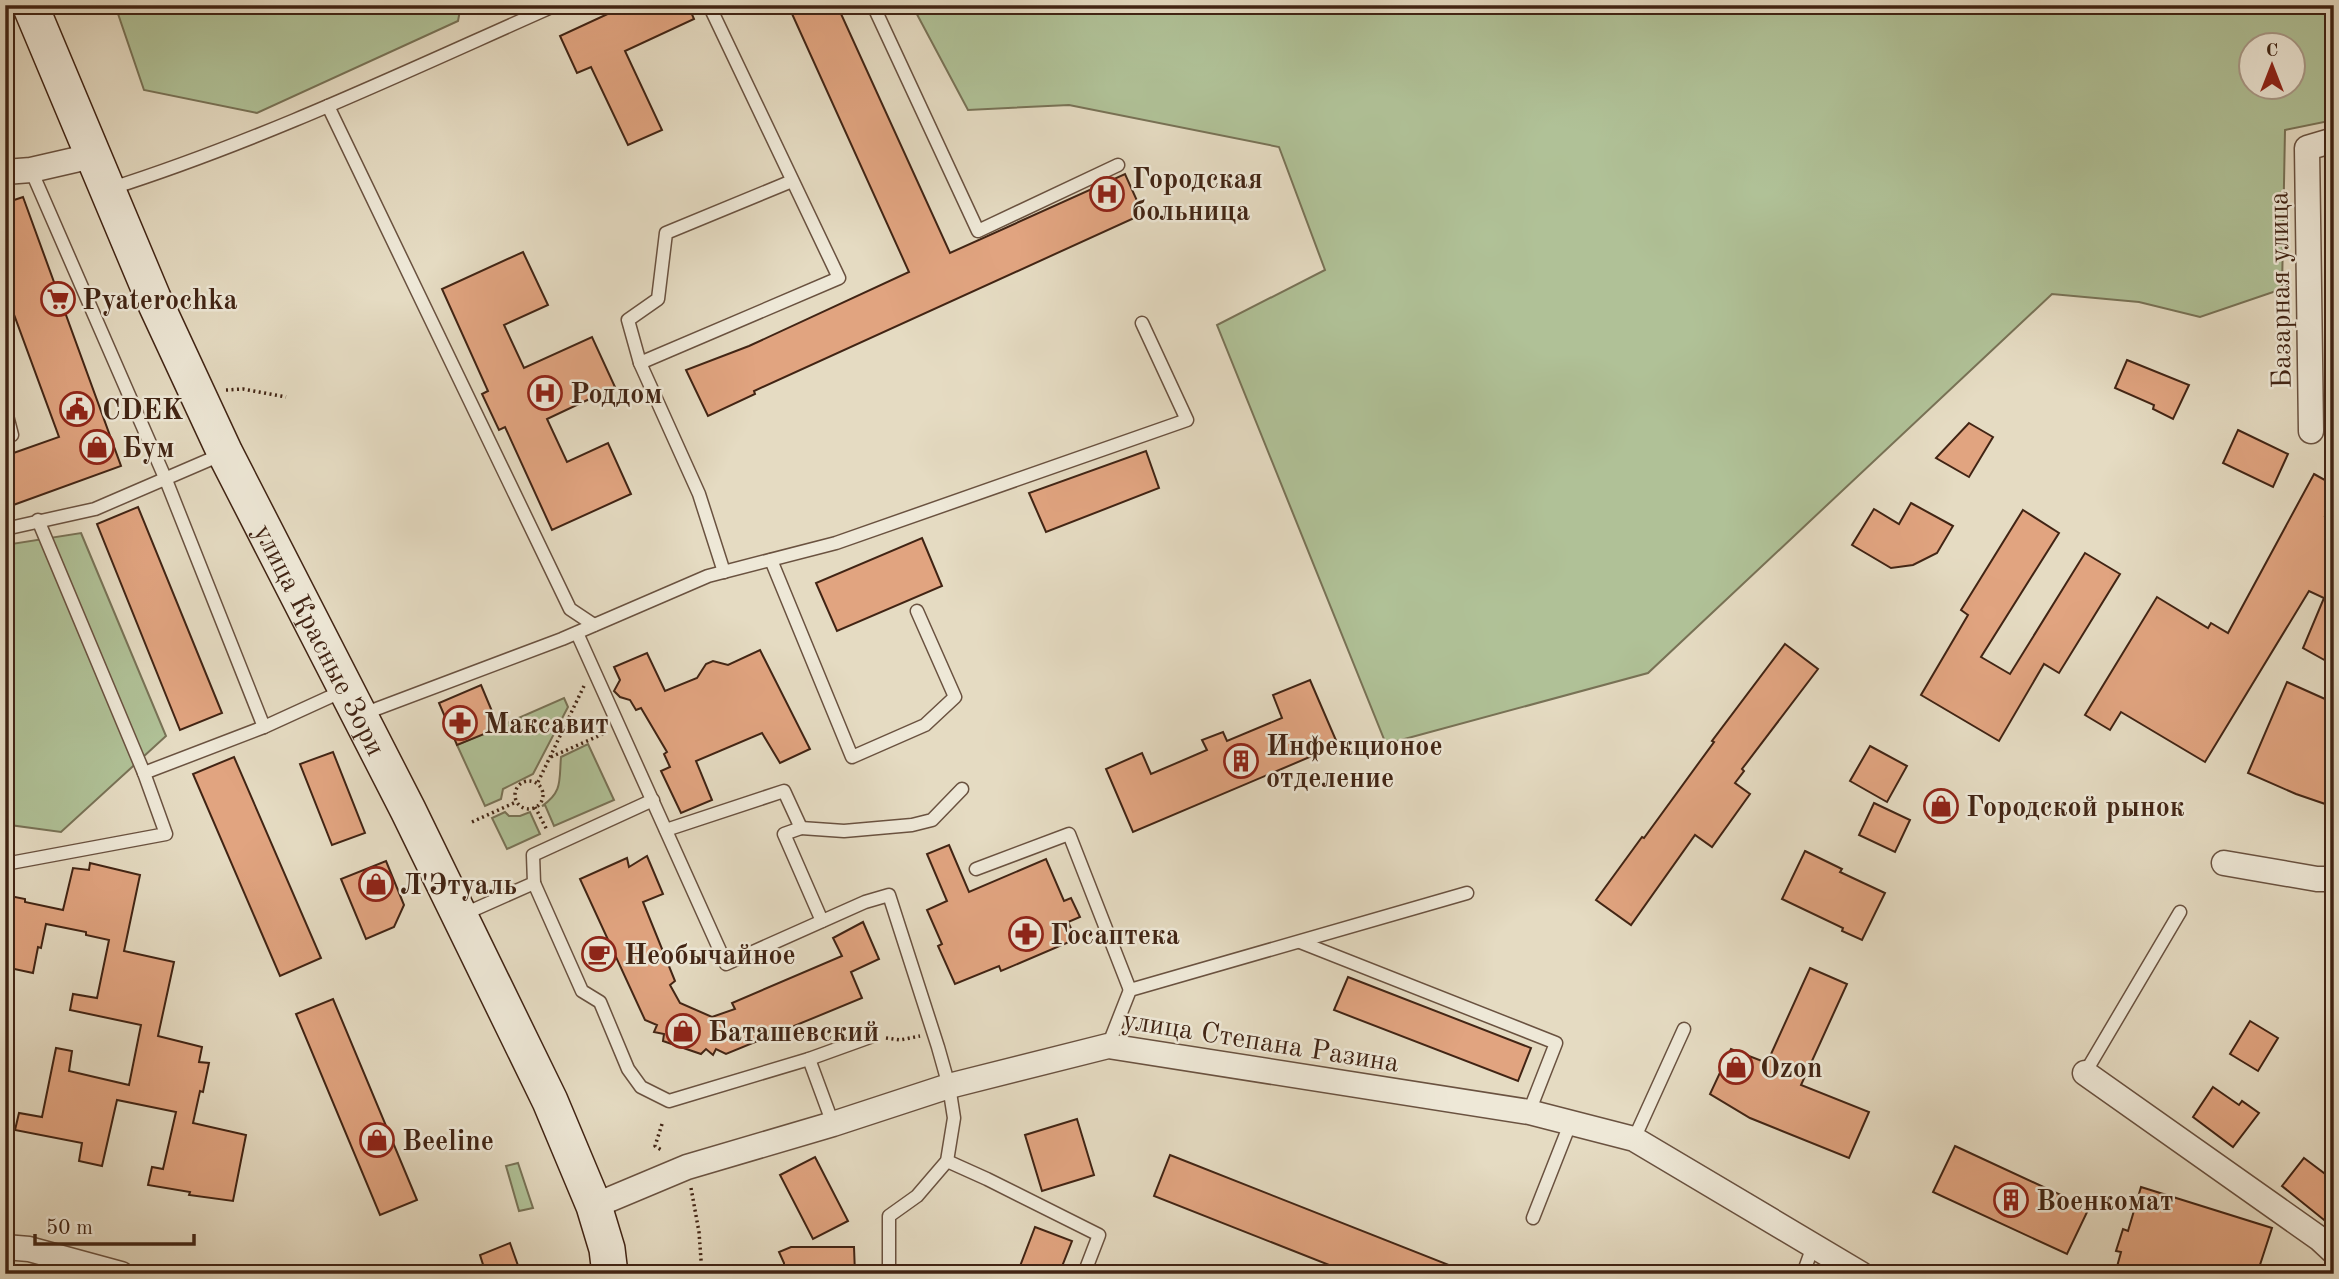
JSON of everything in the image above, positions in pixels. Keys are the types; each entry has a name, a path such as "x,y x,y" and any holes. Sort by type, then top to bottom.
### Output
{"main road":[{"name":"улица Красные Зори","path":"30,5 153,298 225,453 461,915 550,1101 594,1206 607,1249 610,1274"}],"street":[{"name":"Базарная улица","path":"2311,431 2307,148 2334,140"},
{"path":"5,172 31,170 92,156"},
{"path":"2224,863 2316,879 2334,879"},
{"name":"улица Степана Разина","path":"594,1206 687,1167 949,1086 1108,1046 1529,1112 1634,1139 1861,1274"},
{"path":"2085,1073 2320,1239 2334,1252"},
{"path":"5,1247 29,1249 121,1274"}],"lane":[{"path":"106,190 187,164 328,106 556,5"},
{"path":"640,363 839,278 709,5"},
{"path":"873,5 978,231 1118,165"},
{"path":"328,106 570,609 594,625"},
{"path":"31,170 166,480 264,727"},
{"path":"724,572 699,494 640,363 628,320 658,299 666,233 792,181"},
{"path":"144,773 264,727 578,633 708,576 836,543 1187,420 1142,323"},
{"path":"5,408 12,435 5,437"},
{"path":"5,528 95,509 225,453"},
{"path":"5,864 166,835 144,773 38,520"},
{"path":"771,560 852,757 925,725 954,697 916,611"},
{"path":"578,633 726,964 865,902 888,895 934,1033 949,1086 954,1118 947,1161 917,1196 889,1216 889,1274"},
{"path":"822,921 784,835 801,828 844,831 912,825 932,820 962,789"},
{"path":"666,830 784,791 801,828"},
{"path":"653,800 533,855 534,883 582,991 600,1002 628,1069 641,1087 669,1101 809,1059 870,1037"},
{"path":"976,869 1069,834 1130,990 1108,1046"},
{"path":"461,915 534,883"},
{"path":"1130,990 1468,893"},
{"path":"2085,1073 2180,912"},
{"path":"1300,942 1556,1043 1529,1112"},
{"path":"1634,1139 1684,1029"},
{"path":"809,1059 833,1124"},
{"path":"1533,1218 1570,1124"},
{"path":"947,1161 987,1178 1099,1235 1084,1274"},
{"path":"1803,1274 1813,1246"}],"path":[{"path":"223,390 243,389 286,397"},
{"path":"538,782 593,667"},
{"path":"549,758 620,726"},
{"path":"527,781 538,782 544,790 544,797 529,810 516,802 514,795 517,787 527,781"},
{"path":"472,822 516,802"},
{"path":"535,807 554,846"},
{"path":"870,1037 900,1040 934,1033"}],"green space":[{"path":"115,5 461,5 458,21 257,113 144,90"},
{"path":"912,5 2334,5 2334,120 2285,130 2282,289 2200,317 2139,302 2052,294 1648,673 1386,744 1217,325 1325,270 1279,147 1069,105 968,110"},
{"path":"81,533 166,736 61,832 10,825 5,805 5,545"},
{"path":"564,698 568,707 533,774 503,789 501,799 485,806 457,745"},
{"path":"588,744 614,800 554,826 545,805 542,806 557,790 561,757"},
{"path":"505,812 509,816 520,816 530,812 540,834 507,849 492,818"},
{"path":"518,1163 533,1208 519,1211 506,1166"}],"building":[{"path":"627,5 688,5 694,19 625,51 662,130 628,145 591,67 577,73 560,36"},
{"name":"Городская больница","path":"788,5 837,5 950,253 1125,174 1143,214 754,391 755,394 708,416 686,370 749,346 909,272"},
{"path":"23,197 121,466 5,508 5,456 59,437 5,290 5,203"},
{"name":"Роддом","path":"523,252 548,305 504,325 524,368 592,337 615,387 547,419 567,462 608,443 631,494 552,530 505,427 499,430 482,394 488,391 442,289"},
{"path":"2127,360 2189,385 2173,419 2153,409 2154,405 2115,388"},
{"path":"1969,423 1993,437 1969,477 1936,458"},
{"path":"2238,430 2288,454 2273,487 2223,463"},
{"path":"1146,451 1159,488 1046,532 1029,493"},
{"path":"2314,474 2334,485 2334,499 2325,516 2334,521 2334,652 2328,662 2303,648 2324,598 2309,591 2205,762 2121,712 2110,730 2085,715 2157,597 2208,628 2211,623 2228,633"},
{"path":"1911,503 1953,526 1937,553 1913,565 1891,568 1852,545 1874,509 1899,524"},
{"path":"138,507 222,713 180,730 97,524"},
{"path":"2023,510 2059,533 1981,657 2010,674 2085,553 2120,574 2059,673 2044,664 1999,741 1921,695 1968,615 1961,610"},
{"path":"922,538 942,586 837,631 816,583"},
{"path":"1785,644 1818,669 1742,769 1744,771 1735,783 1750,794 1712,847 1695,835 1631,925 1596,900"},
{"path":"760,650 810,749 780,763 762,733 696,761 712,800 681,813 661,771 670,767 664,754 667,752 641,708 636,710 630,700 620,697 614,691 620,680 614,667 647,653 665,691 697,678 706,664 713,661 728,665"},
{"name":"Инфекционое отделение","path":"1310,680 1338,745 1133,832 1106,769 1142,753 1151,774 1207,750 1202,740 1223,732 1227,741 1282,718 1273,695"},
{"path":"2287,682 2334,703 2334,807 2248,773"},
{"path":"481,685 499,728 457,745 439,703"},
{"path":"1870,746 1907,766 1887,802 1850,781"},
{"path":"333,752 365,833 332,845 300,764"},
{"path":"234,757 321,958 280,976 193,774"},
{"path":"1874,803 1910,820 1895,852 1859,835"},
{"path":"949,845 969,892 1046,859 1064,901 1071,898 1080,917 1068,922 1076,939 1001,971 999,966 955,984 938,946 942,944 927,910 947,901 927,854"},
{"path":"1805,851 1842,869 1840,872 1885,893 1862,940 1782,899"},
{"path":"647,856 663,894 643,902 675,981 670,985 680,1003 712,1017 735,1009 732,1003 842,956 833,938 863,922 879,959 851,972 862,998 726,1054 716,1049 713,1055 706,1049 701,1054 663,1041 664,1034 654,1032 657,1025 645,1020 580,879 627,858 629,867"},
{"path":"386,861 404,905 394,927 366,939 341,879"},
{"path":"90,863 140,875 124,951 174,962 158,1036 202,1047 199,1062 209,1063 193,1123 246,1135 233,1201 189,1195 190,1192 148,1185 152,1167 163,1169 176,1112 117,1100 102,1166 79,1161 82,1143 15,1130 19,1113 42,1117 56,1048 72,1051 69,1071 129,1085 141,1025 70,1010 73,994 97,998 109,940 46,924 33,973 5,967 5,895 63,910 73,868 89,870"},
{"path":"1810,968 1847,984 1801,1085 1869,1112 1849,1158 1750,1118 1710,1094 1731,1049 1767,1063"},
{"path":"1348,977 1531,1048 1518,1081 1334,1010"},
{"path":"333,999 417,1200 380,1215 296,1014"},
{"path":"2250,1021 2278,1038 2258,1071 2230,1054"},
{"path":"2213,1087 2239,1105 2242,1101 2259,1113 2233,1147 2193,1117"},
{"path":"1077,1119 1094,1175 1042,1191 1025,1135"},
{"name":"Военкомат","path":"1955,1146 2089,1208 2067,1254 1933,1192"},
{"path":"1170,1155 1469,1274 1352,1274 1154,1196"},
{"path":"815,1157 848,1221 813,1239 780,1175"},
{"path":"2304,1158 2324,1173 2334,1167 2334,1228 2282,1186"},
{"path":"2141,1187 2272,1228 2257,1274 2115,1274 2121,1252 2116,1251 2123,1229 2128,1231"},
{"path":"1035,1227 1072,1241 1059,1274 1017,1274"},
{"path":"510,1243 521,1274 486,1274 480,1255"},
{"path":"791,1247 854,1247 855,1274 784,1274 784,1263 779,1252"}],"place":[{"name":"Городская больница","path":"1107,194"},
{"name":"Pyaterochka","path":"58,299"},
{"name":"Роддом","path":"545,393"},
{"name":"CDEK","path":"77,409"},
{"name":"Бум","path":"97,447"},
{"name":"Максавит","path":"460,723"},
{"name":"Инфекционое отделение","path":"1241,761"},
{"name":"Городской рынок","path":"1941,806"},
{"name":"Л'Этуаль","path":"376,884"},
{"name":"Госаптека","path":"1026,934"},
{"name":"Необычайное","path":"599,954"},
{"name":"Баташевский","path":"683,1031"},
{"name":"Ozon","path":"1736,1067"},
{"name":"Beeline","path":"377,1140"},
{"name":"Военкомат","path":"2011,1200"}]}
